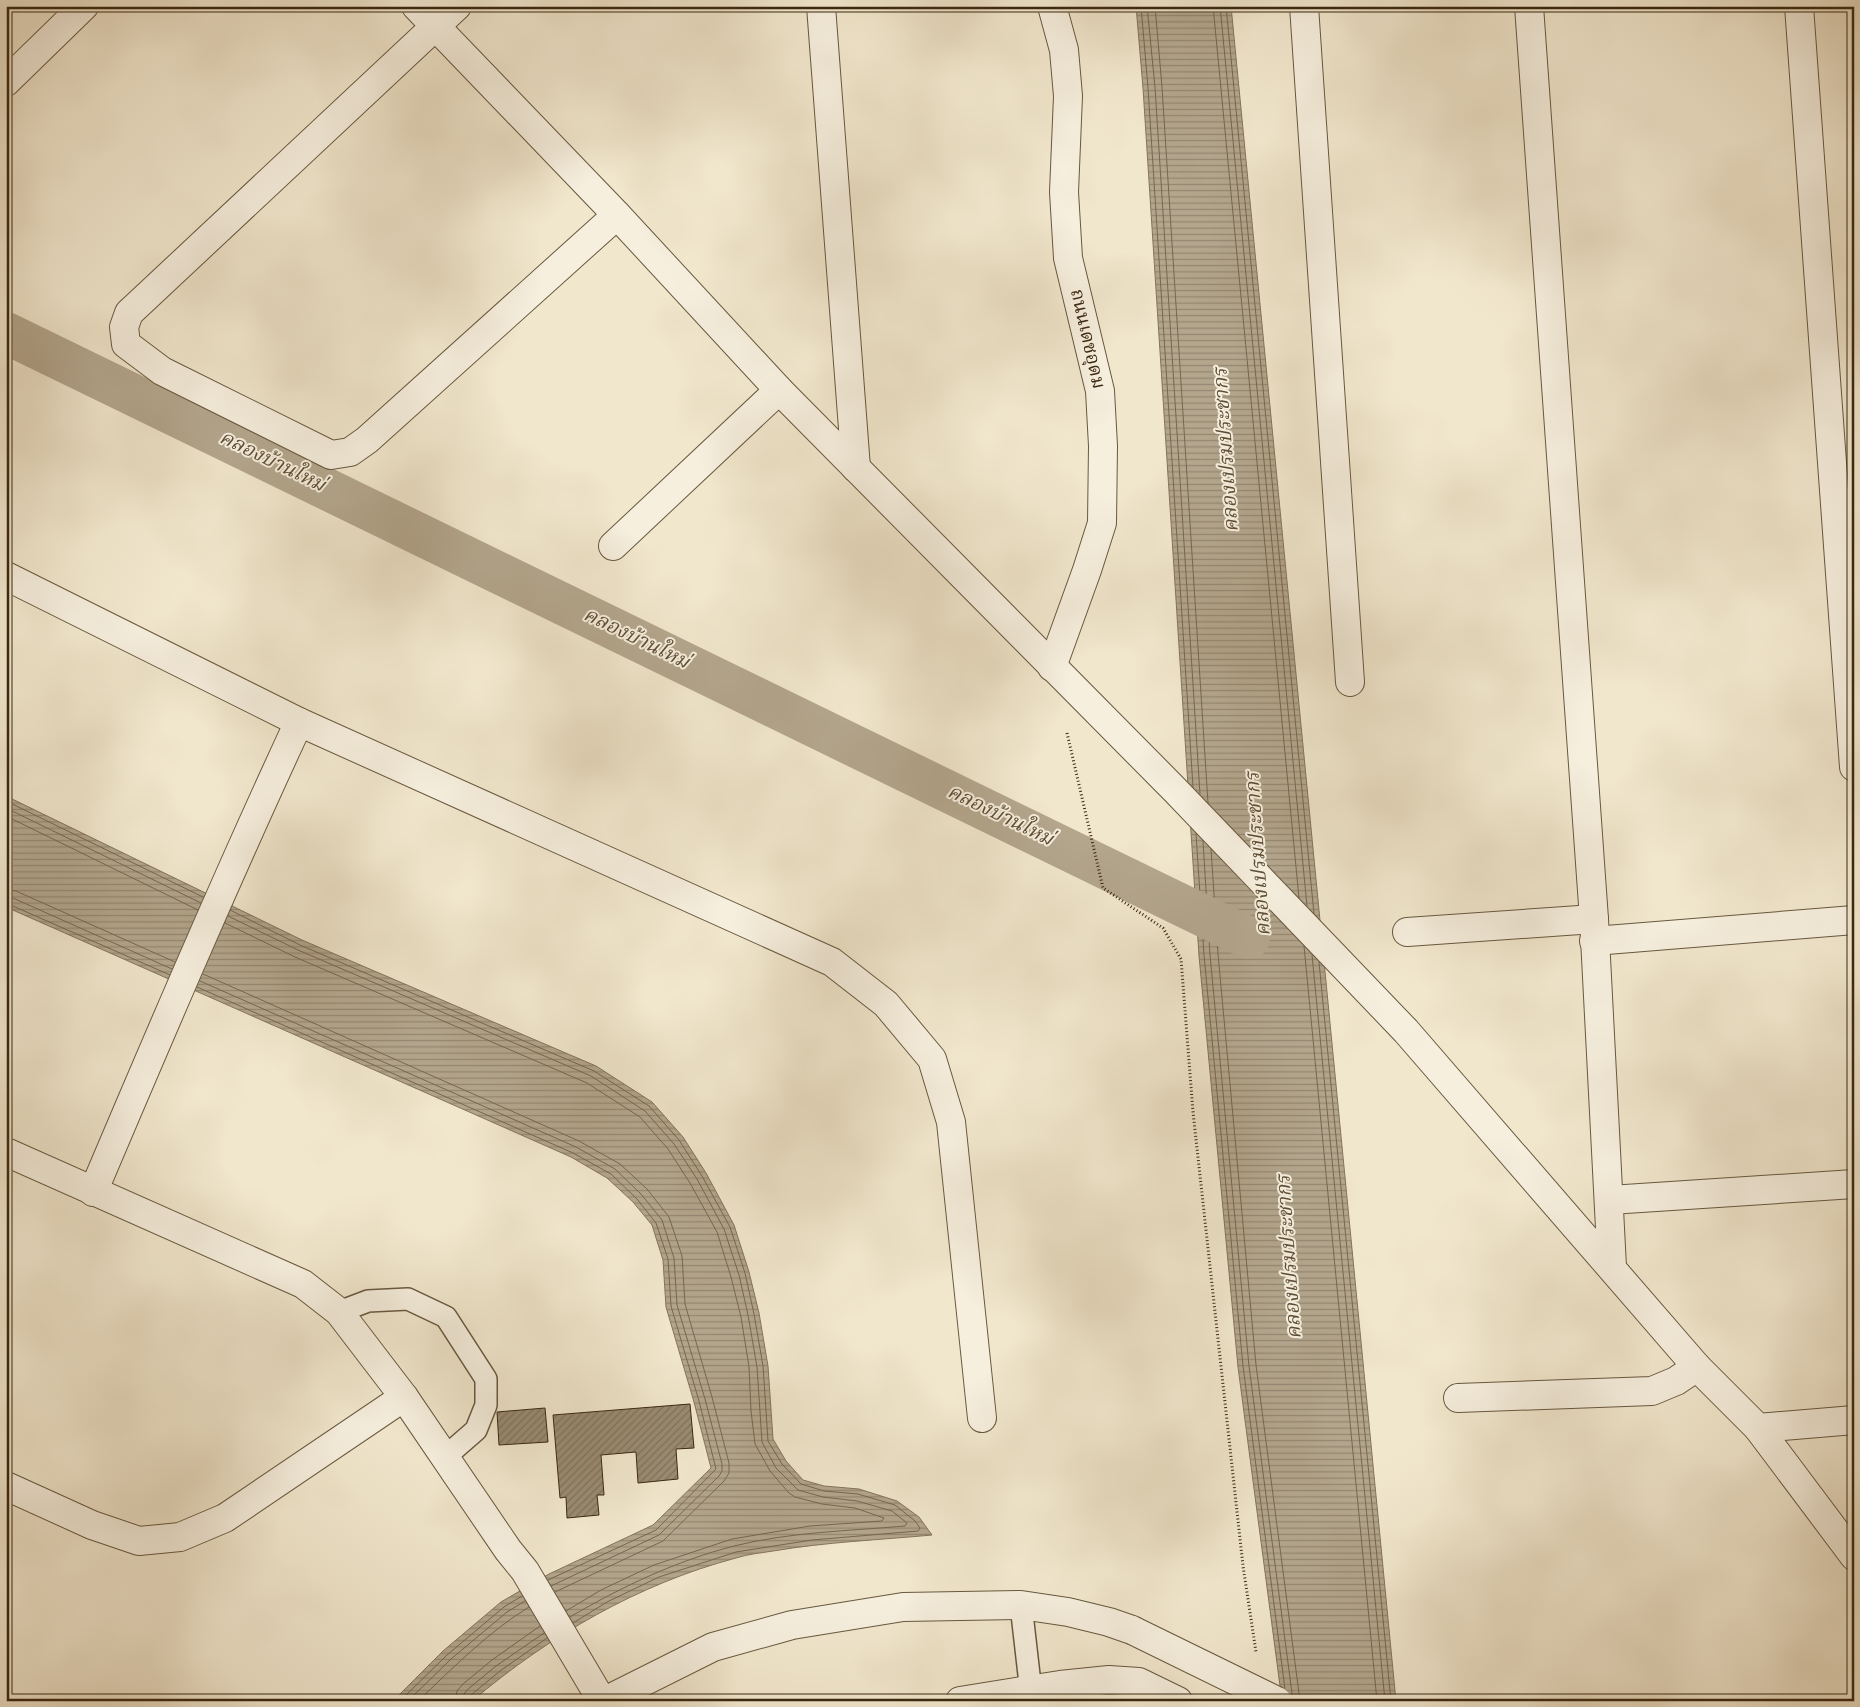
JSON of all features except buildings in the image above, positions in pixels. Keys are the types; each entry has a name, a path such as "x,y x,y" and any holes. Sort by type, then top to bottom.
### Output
{"street":[{"path":"6,82 84,6"},
{"path":"416,6 617,215 779,390 1175,790 1406,1031 1612,1267 1697,1368 1758,1428 1854,1556"},
{"path":"457,6 129,313 124,327 126,344 162,371 331,455 350,452 367,440 617,215"},
{"path":"821,6 856,468"},
{"name":"ถนนเดชอุดม","path":"1052,6 1064,50 1068,96 1064,192 1068,258 1100,390 1103,446 1102,523 1052,667"},
{"path":"1304,6 1350,682"},
{"path":"1529,6 1594,930 1610,1200 1612,1267"},
{"path":"1799,6 1854,767"},
{"path":"613,546 779,390"},
{"path":"6,576 299,722 832,962 886,1004 932,1058 951,1122 982,1418"},
{"path":"93,1192 171,1008 299,722"},
{"path":"1407,932 1594,930 1854,920"},
{"path":"6,1152 303,1284 339,1312 404,1397 508,1550 525,1571 604,1701 713,1647 792,1625 903,1607 1021,1605 1068,1612 1132,1630 1277,1701"},
{"path":"1610,1200 1854,1184"},
{"path":"1458,1398 1652,1391 1676,1381 1697,1368"},
{"path":"6,1486 92,1525 139,1541 180,1538 225,1518 404,1397"},
{"path":"1758,1428 1854,1420"},
{"path":"960,1701 1032,1696 1109,1680 1140,1682 1178,1701"}],"lane":[{"path":"339,1312 368,1300 408,1299 446,1317 486,1379 486,1405 476,1430 445,1457"},
{"path":"1021,1605 1032,1696"}],"path":[{"path":"1067,732 1103,888 1163,928 1181,958 1194,1121 1243,1566 1256,1652"}],"water":[{"name":"คลองเปรมประชากร","path":"1136,6 1231,6 1396,1701 1282,1701 1238,1367 1199,956 1143,88"},
{"path":"6,796 302,940 596,1066 652,1102 683,1137 706,1173 734,1225 749,1272 759,1313 768,1366 773,1439 786,1461 803,1480 824,1486 859,1489 897,1501 919,1517 932,1535 793,1548 745,1556 700,1569 664,1582 596,1615 532,1655 472,1701 393,1701 443,1651 501,1602 549,1574 653,1525 711,1468 666,1307 663,1260 652,1225 633,1202 607,1178 571,1157 6,907"}],"waterway":[{"name":"คลองบ้านใหม่","path":"6,333 1249,938"}]}
